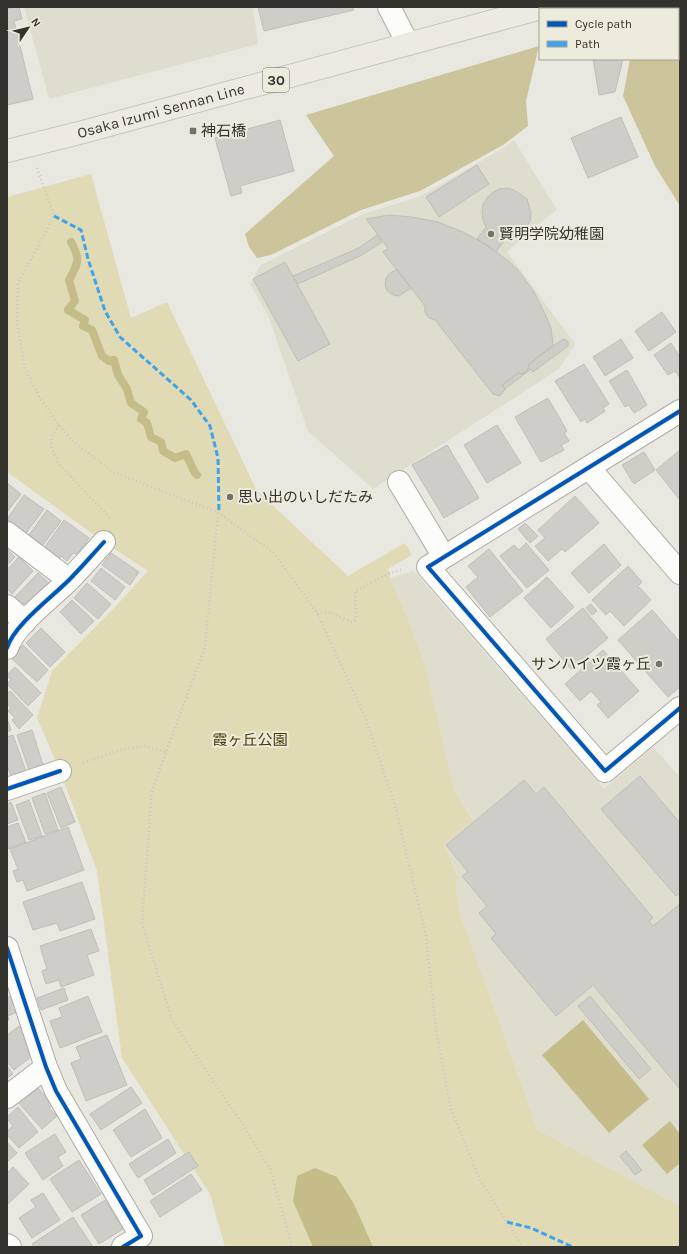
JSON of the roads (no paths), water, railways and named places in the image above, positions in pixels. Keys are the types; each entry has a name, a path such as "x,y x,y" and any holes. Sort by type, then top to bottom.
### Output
{"main road":[{"name":"Osaka Izumi Sennan Line","path":"7,151 83,132 539,9"}],"street":[{"path":"389,7 408,44"},
{"path":"680,411 428,567 605,771 680,708"},
{"path":"589,468 680,573"},
{"path":"399,482 444,557"},
{"path":"7,533 70,580"},
{"path":"7,648 10,640 25,622 70,580 104,542"},
{"path":"7,606 25,622"},
{"path":"7,790 60,771"},
{"path":"7,948 46,1067 56,1091 141,1236 123,1247"},
{"path":"7,1097 46,1067"}],"waterway":[{"path":"71,242 76,253 77,261 75,270 69,280 75,301 68,310 85,320 83,326 92,330 102,356 109,361 114,360 118,375 127,389 131,403 144,412 141,419 147,423 151,437 161,442 163,451 175,458 186,454 197,475"}],"place":[{"name":"神石橋","path":"193,131"},
{"name":"賢明学院幼稚園","path":"491,234"},
{"name":"思い出のいしだたみ","path":"230,497"},
{"name":"サンハイツ霞ヶ丘","path":"659,664"}],"park label":[{"name":"霞ヶ丘公園","path":"250,740"}]}
